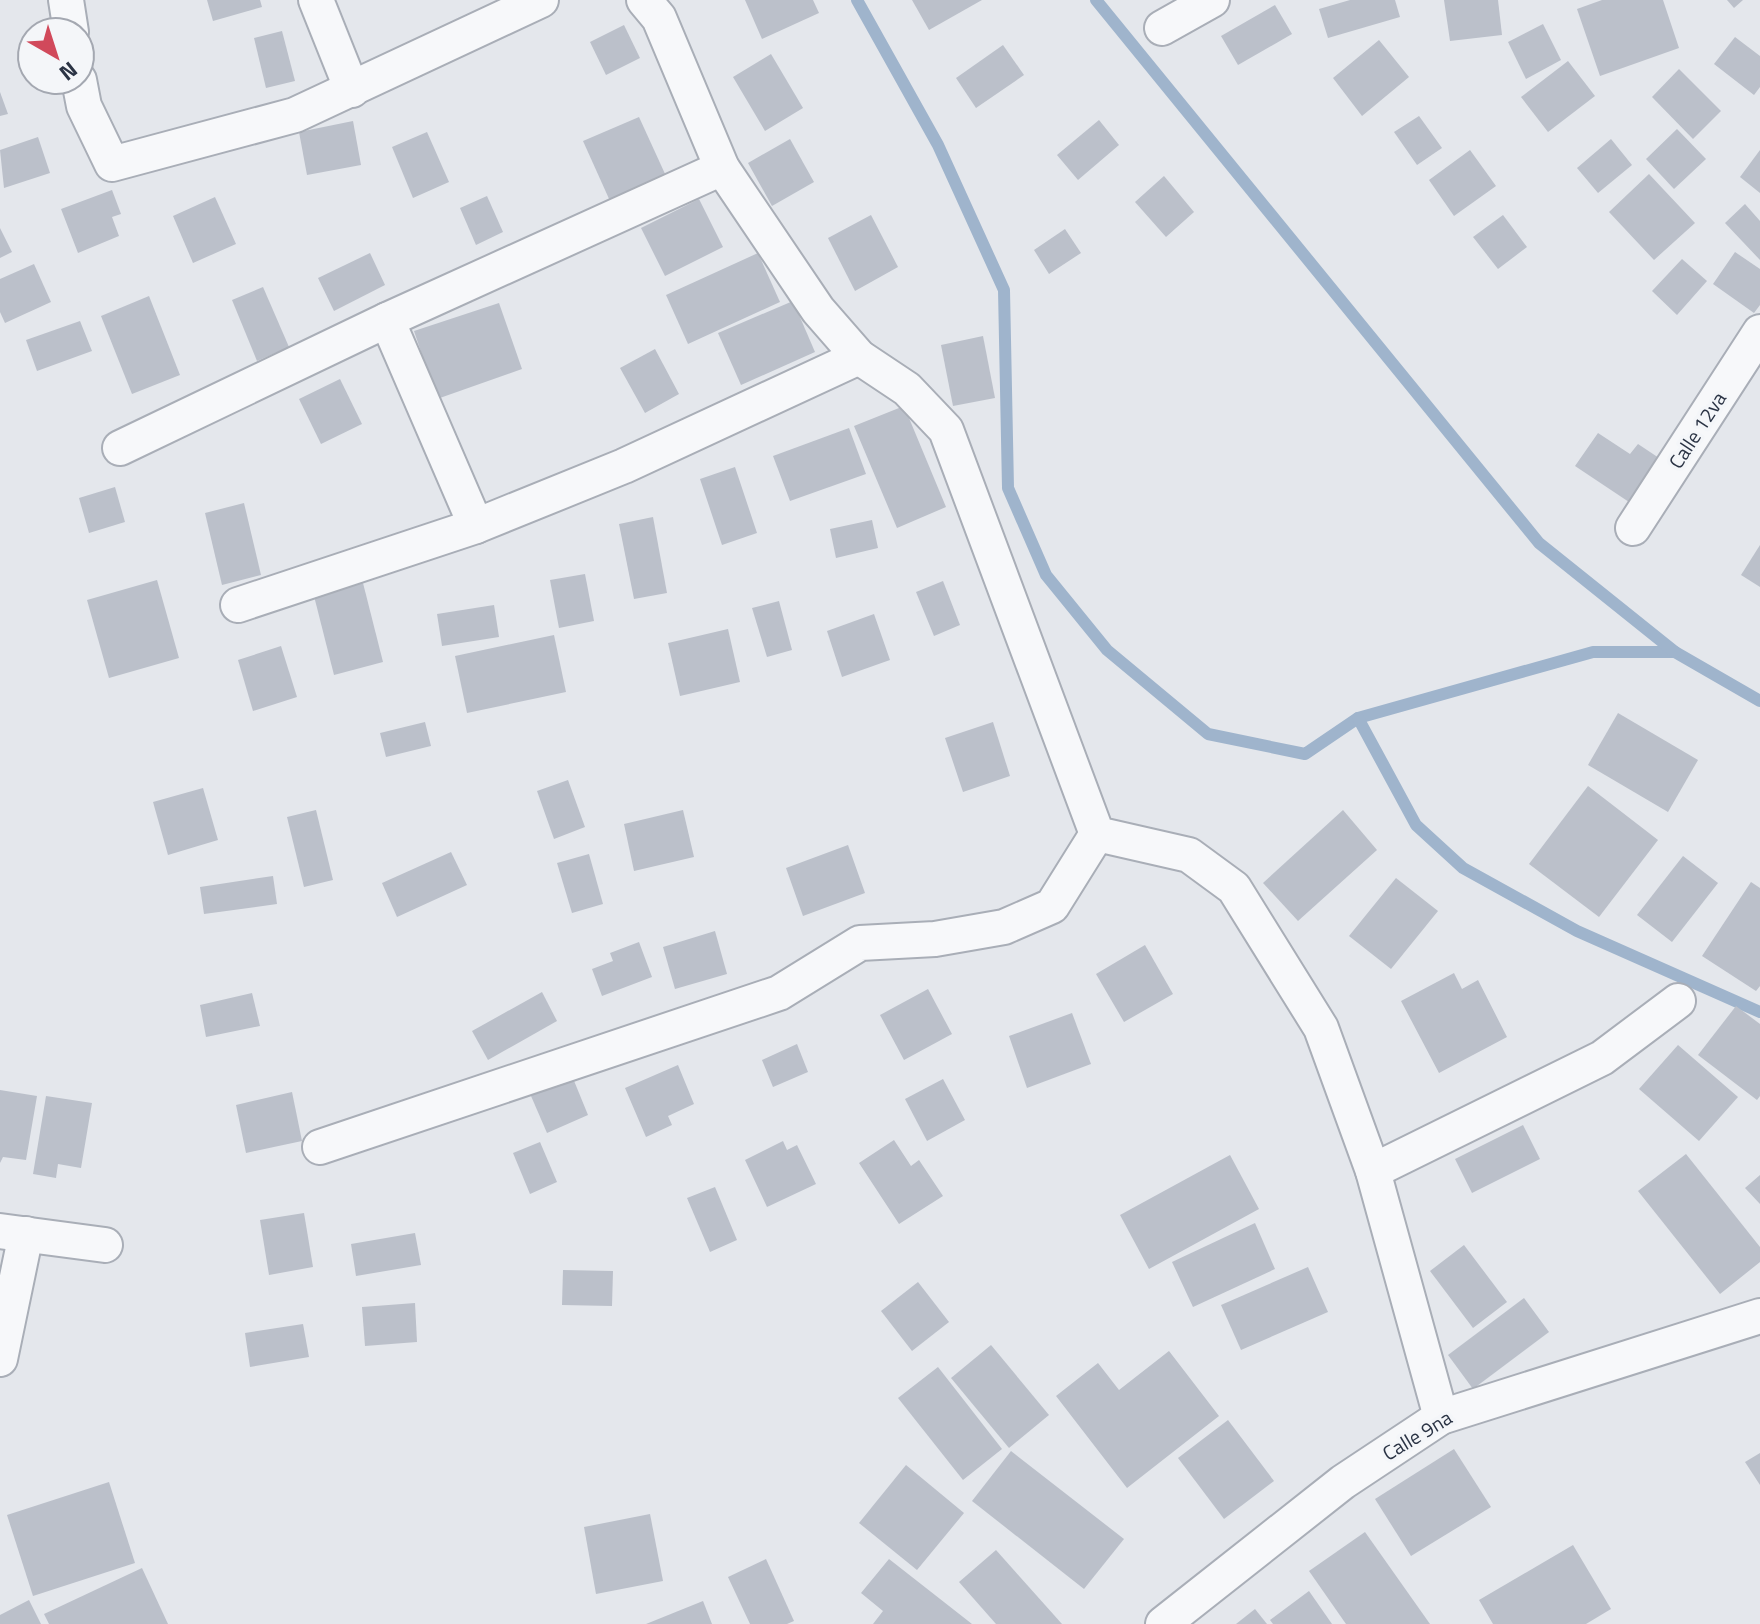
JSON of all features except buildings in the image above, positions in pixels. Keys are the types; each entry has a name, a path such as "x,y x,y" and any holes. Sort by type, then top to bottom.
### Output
{"street":[{"path":"316,0 352,90"},
{"path":"82,96 112,164 295,115 541,0"},
{"path":"644,0 659,18 722,168 818,310 859,357 907,389 946,430 1097,834"},
{"path":"1162,28 1212,0"},
{"path":"120,448 387,320 722,168"},
{"path":"387,320 476,526"},
{"name":"Calle 12va","path":"1633,528 1760,332"},
{"path":"238,605 476,526 624,466 859,357"},
{"path":"320,1147 779,993 860,943 935,939 1004,927 1052,906 1097,834"},
{"path":"1097,834 1189,855 1234,888 1321,1028 1373,1171 1441,1417"},
{"path":"1373,1171 1602,1058 1678,1001"},
{"path":"0,1359 13,1233 105,1245"},
{"name":"Calle 9na","path":"1163,1624 1343,1482 1441,1417 1760,1316"}],"waterway":[{"path":"857,0 938,145 1004,290 1008,488 1046,575 1107,650 1208,734 1305,754 1358,718 1593,652 1675,652 1760,701"},
{"path":"1096,0 1539,543 1675,652"},
{"path":"1358,718 1416,825 1463,868 1577,931 1760,1012"}]}
